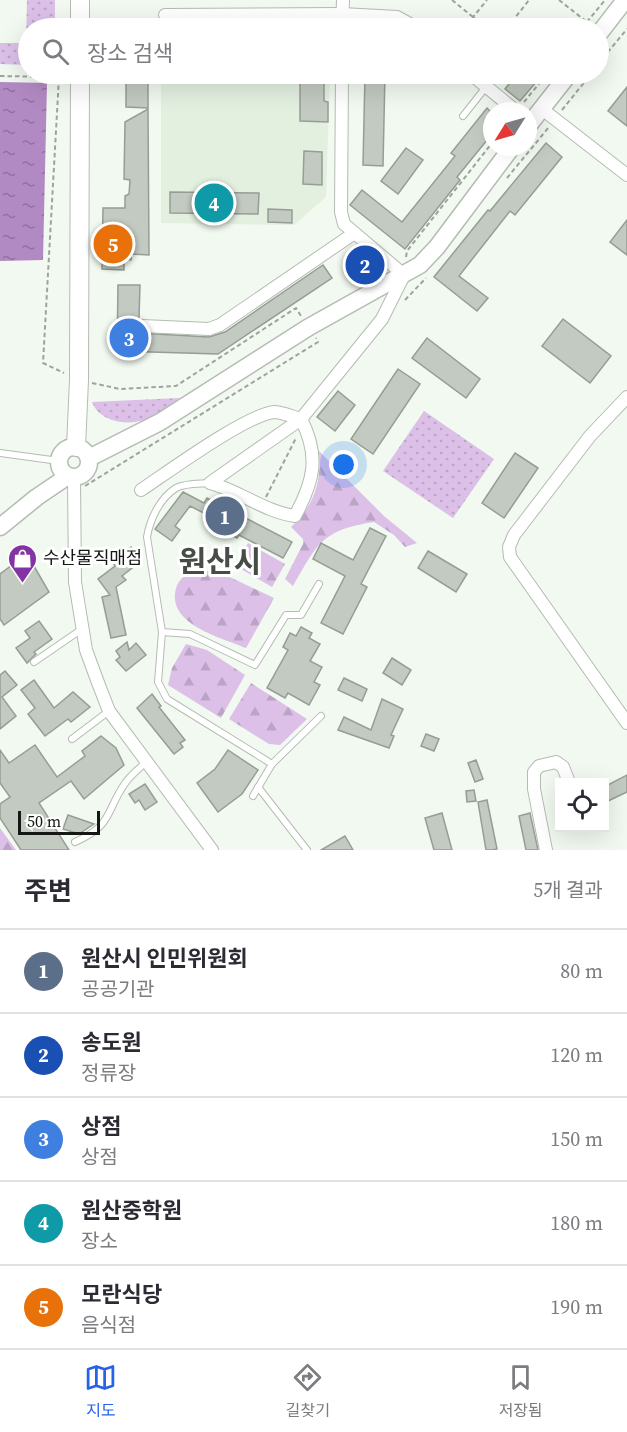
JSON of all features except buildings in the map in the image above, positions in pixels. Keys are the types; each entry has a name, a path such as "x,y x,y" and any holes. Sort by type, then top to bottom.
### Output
{"main road":[{"path":"80,0 80,18"},
{"path":"609,21 626,0"},
{"path":"0,527 37,497 71,477 86,472 82,453 79,369 80,84"},
{"path":"537,114 561,84"},
{"path":"71,477 61,470 59,461 66,449 82,453 160,422 309,327 404,275 437,247 505,156"}],"street":[{"path":"342,0 342,18"},
{"path":"165,15 342,14 399,18"},
{"path":"210,483 301,419 382,319 404,275 344,224 341,212 342,84"},
{"path":"484,84 513,102"},
{"path":"542,108 627,175"},
{"path":"142,326 209,329 220,325 353,234"},
{"path":"627,398 590,436 514,535 508,547 510,557 627,723"},
{"path":"141,490 212,442 265,415 276,412 301,419 308,432 314,473 310,489 295,516 278,513 226,487 210,483"},
{"path":"71,477 75,582 82,629 86,650 109,711 212,850"},
{"path":"546,850 534,789 534,772 539,766 556,762 563,767 567,778"}],"lane":[{"path":"463,116 486,86"},
{"path":"0,453 59,461"},
{"path":"210,483 177,488 163,500 149,523 147,537 162,632 158,682 167,699 272,764"},
{"path":"162,632 190,634 255,665 286,615 301,615 319,584"},
{"path":"34,662 82,629"},
{"path":"72,740 109,711"},
{"path":"253,796 272,764 321,716"},
{"path":"75,842 102,825 111,814 127,781 146,762"},
{"path":"258,788 307,850"}],"path":[{"path":"452,0 472,17 487,0"},
{"path":"515,18 529,0"},
{"path":"559,0 582,18"},
{"path":"590,18 605,0"},
{"path":"609,51 627,29"},
{"path":"523,102 539,84"},
{"path":"404,275 407,251 483,154"},
{"path":"268,493 294,444"}],"shaded area":[{"path":"161,84 330,84 326,197 294,225 161,223"}],"green space":[{"path":"27,0 55,0 55,18 27,18"},
{"path":"0,43 18,43 18,65 0,64"},
{"path":"180,398 154,416 137,422 121,422 107,418 100,414 92,402"},
{"path":"424,411 494,459 453,518 383,471"},
{"path":"319,451 384,516 417,543 405,547 394,535 374,522 343,529 323,541 293,586 285,579 303,544 303,539 291,527 306,510 315,492 319,473"},
{"path":"248,543 285,564 272,587 236,566"},
{"path":"195,570 219,572 274,598 246,648 201,629 182,615 176,605 177,585 187,574"},
{"path":"186,644 207,650 245,675 221,718 168,685 172,668"},
{"path":"251,683 307,719 280,745 269,744 229,719"},
{"path":"0,828 16,850 0,850"}],"water":[{"path":"0,82 47,84 43,260 0,261"}],"place":[{"name":"원산중학원","path":"214,203"},
{"name":"모란식당","path":"113,244"},
{"name":"송도원","path":"365,265"},
{"name":"상점","path":"129,338"},
{"name":"원산시 인민위원회","path":"225,516"},
{"name":"수산물직매점","path":"22,584"}],"district":[{"name":"원산시","path":"220,562"}]}
